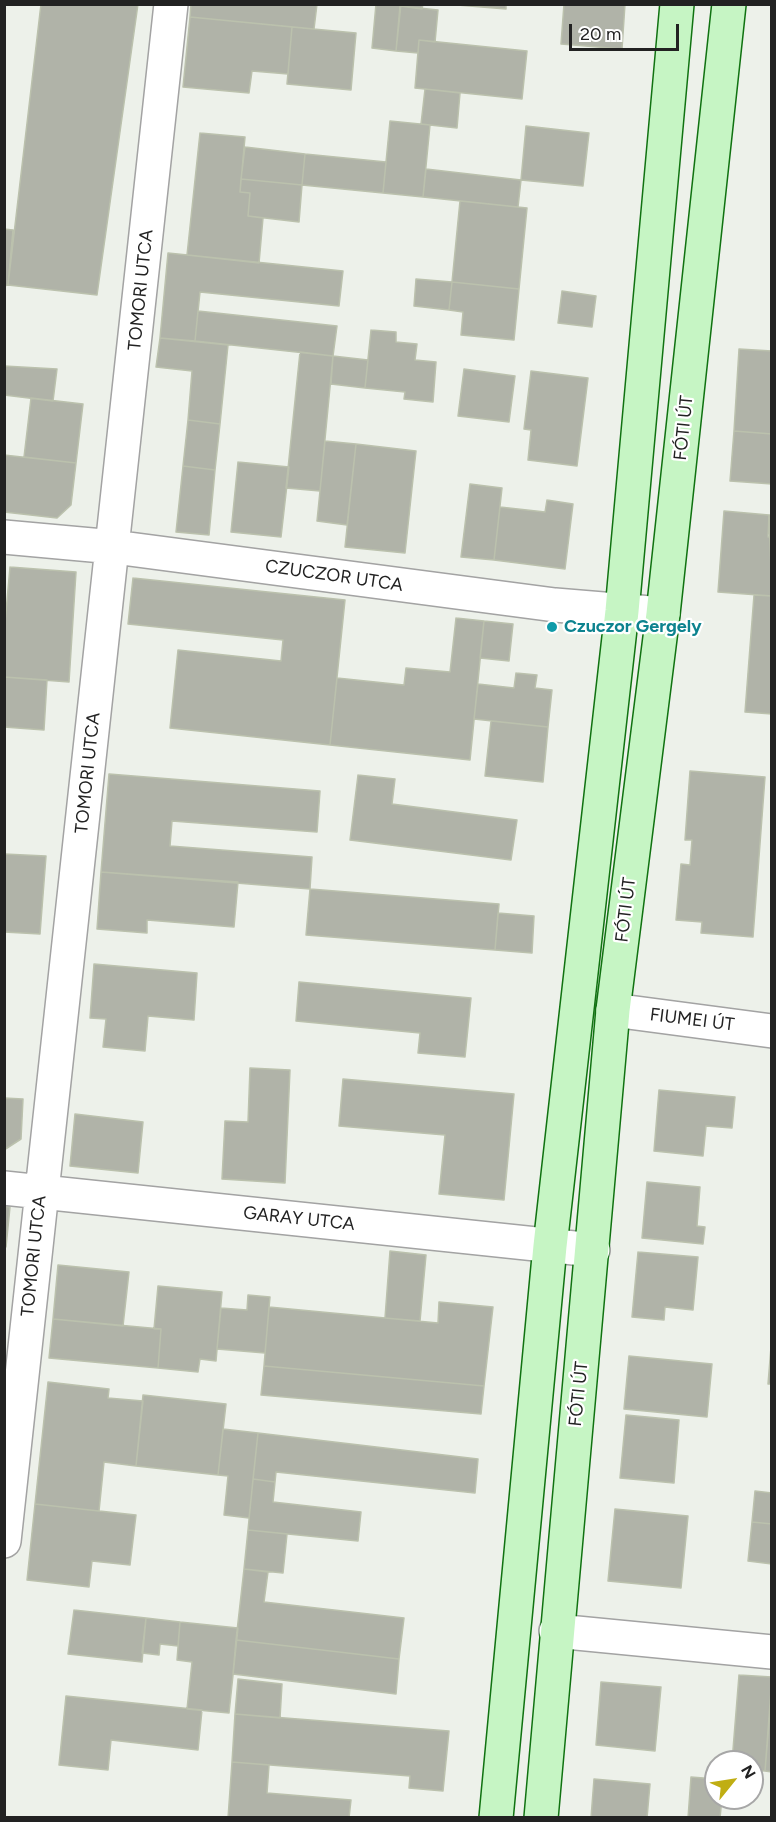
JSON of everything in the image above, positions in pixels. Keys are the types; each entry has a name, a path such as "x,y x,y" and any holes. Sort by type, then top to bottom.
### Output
{"street":[{"name":"TOMORI UTCA","path":"4,1541 114,547 171,4"},
{"name":"FÓTI ÚT","path":"496,1818 550,1246 622,611 677,4"},
{"name":"FÓTI ÚT","path":"541,1818 613,1010 663,614 729,4"},
{"name":"CZUCZOR UTCA","path":"4,537 114,547 622,611 663,614"},
{"name":"FIUMEI ÚT","path":"613,1010 771,1031"},
{"name":"GARAY UTCA","path":"4,1188 593,1250"},
{"path":"556,1631 771,1652"}],"building":[{"path":"41,4 138,4 97,295 8,285"},
{"path":"191,4 317,4 314,29 190,17"},
{"path":"376,4 401,4 396,51 372,48"},
{"path":"401,4 423,4 422,9 400,6"},
{"path":"445,4 506,4 506,9"},
{"path":"564,4 625,4 622,49 561,44"},
{"path":"400,6 438,10 435,42 419,40 418,53 396,51"},
{"path":"190,17 292,27 288,74 252,71 249,93 183,87"},
{"path":"292,27 356,33 351,90 287,84"},
{"path":"419,40 527,51 522,99 415,88"},
{"path":"425,89 460,93 457,128 421,124"},
{"path":"390,121 430,125 423,197 383,193"},
{"path":"526,126 589,133 583,186 521,180"},
{"path":"200,133 245,137 240,192 250,193 248,216 263,218 259,263 187,255"},
{"path":"245,147 305,154 302,185 241,179"},
{"path":"305,154 386,162 383,193 302,185"},
{"path":"426,169 521,180 518,207 423,197"},
{"path":"241,179 302,185 299,222 248,216 250,193 240,192"},
{"path":"460,201 527,208 519,289 452,282"},
{"path":"4,229 13,230 8,285 4,286"},
{"path":"168,253 343,271 339,306 200,292 195,341 160,338"},
{"path":"416,279 452,282 449,310 414,306"},
{"path":"452,282 519,289 514,340 461,335 463,312 449,310"},
{"path":"562,291 596,296 592,327 558,323"},
{"path":"198,311 337,326 333,356 195,341"},
{"path":"371,330 396,332 396,342 417,344 415,360 436,362 433,402 404,399 405,392 365,388"},
{"path":"160,338 228,345 220,424 188,420 192,371 156,367"},
{"path":"739,349 772,351 772,434 734,431"},
{"path":"300,352 333,356 320,491 286,488"},
{"path":"333,356 368,360 365,388 331,384"},
{"path":"4,366 57,369 53,401 4,395"},
{"path":"464,369 515,376 509,422 458,416"},
{"path":"531,371 588,378 577,466 528,460 531,430 524,429"},
{"path":"31,398 83,404 76,463 24,457"},
{"path":"188,420 220,424 215,470 183,466"},
{"path":"734,431 772,434 772,484 730,481"},
{"path":"325,441 356,444 347,525 317,521"},
{"path":"356,444 416,451 405,553 345,547"},
{"path":"4,455 76,463 71,505 57,518 4,512"},
{"path":"238,462 289,467 281,537 231,532"},
{"path":"183,466 215,470 209,535 176,532"},
{"path":"470,484 502,488 494,560 461,557"},
{"path":"547,500 573,504 565,569 494,560 500,507 545,512"},
{"path":"724,511 769,515 772,596 718,592"},
{"path":"769,515 772,515 772,537 768,537"},
{"path":"10,567 76,572 69,682 4,677 4,634"},
{"path":"133,578 345,600 330,745 170,728 178,650 281,661 283,640 128,624"},
{"path":"754,595 772,596 772,714 745,712"},
{"path":"456,618 484,621 470,760 330,745 337,678 404,685 406,668 450,672"},
{"path":"484,621 513,624 509,661 480,658"},
{"path":"516,673 537,675 535,688 552,690 548,727 474,719 478,684 514,688"},
{"path":"4,677 47,680 44,730 4,727"},
{"path":"491,721 548,727 543,782 485,776"},
{"path":"690,771 765,777 753,937 701,933 702,922 676,920 681,864 690,865 692,840 685,840"},
{"path":"109,774 320,791 317,832 172,821 170,846 312,857 310,889 101,872"},
{"path":"358,775 395,779 392,804 517,820 511,860 350,840"},
{"path":"4,854 46,856 40,934 4,932"},
{"path":"101,872 238,882 234,927 147,920 147,933 97,929"},
{"path":"310,889 499,904 495,950 306,935"},
{"path":"498,913 534,916 532,953 495,950"},
{"path":"94,964 197,973 194,1020 148,1016 145,1051 103,1047 106,1019 90,1018"},
{"path":"299,982 471,998 465,1057 418,1053 420,1033 296,1021"},
{"path":"250,1068 290,1070 285,1183 222,1179 225,1121 248,1122"},
{"path":"343,1079 514,1094 504,1200 439,1194 445,1135 339,1126"},
{"path":"659,1090 735,1097 732,1128 706,1126 703,1156 654,1151"},
{"path":"4,1098 23,1099 21,1139 4,1150"},
{"path":"75,1114 143,1122 138,1173 70,1166"},
{"path":"647,1182 700,1187 697,1226 705,1227 703,1244 642,1238"},
{"path":"4,1206 10,1207 6,1247 4,1247"},
{"path":"390,1251 426,1255 420,1321 385,1318"},
{"path":"638,1252 698,1257 693,1310 665,1307 664,1320 632,1317"},
{"path":"58,1265 129,1272 123,1326 53,1319"},
{"path":"158,1286 222,1292 216,1361 200,1359 198,1372 158,1368 161,1329 154,1329"},
{"path":"248,1295 270,1297 265,1353 217,1349 221,1308 247,1310"},
{"path":"439,1302 493,1307 484,1386 264,1366 269,1307 438,1323"},
{"path":"53,1319 161,1329 158,1368 49,1358"},
{"path":"771,1347 772,1384 768,1384"},
{"path":"629,1356 712,1364 707,1417 624,1409"},
{"path":"264,1366 484,1386 481,1414 261,1395"},
{"path":"48,1382 109,1389 108,1398 143,1401 136,1466 104,1462 99,1511 35,1504"},
{"path":"143,1395 226,1404 218,1475 136,1466"},
{"path":"626,1415 679,1420 674,1483 620,1478"},
{"path":"223,1429 258,1433 249,1518 224,1515 228,1476 218,1475"},
{"path":"258,1433 478,1459 475,1493 276,1472 275,1482 253,1479"},
{"path":"253,1479 275,1482 273,1502 361,1512 358,1541 248,1530"},
{"path":"755,1491 772,1493 772,1524 752,1522"},
{"path":"35,1504 136,1515 130,1565 92,1561 89,1587 27,1580"},
{"path":"615,1509 688,1516 681,1588 608,1581"},
{"path":"752,1522 772,1524 772,1564 748,1561"},
{"path":"248,1530 287,1534 283,1573 244,1569"},
{"path":"244,1569 268,1572 264,1602 404,1618 399,1659 236,1640"},
{"path":"74,1610 146,1618 142,1662 68,1654"},
{"path":"146,1618 180,1622 178,1646 160,1644 159,1655 142,1653"},
{"path":"180,1622 238,1628 229,1713 187,1709 192,1662 177,1660"},
{"path":"236,1640 399,1659 396,1694 233,1674"},
{"path":"739,1675 772,1677 765,1771 764,1750 733,1750"},
{"path":"238,1679 282,1684 280,1718 235,1714"},
{"path":"601,1682 661,1687 655,1751 596,1745"},
{"path":"772,1687 772,1772 765,1771"},
{"path":"66,1696 202,1710 198,1750 111,1740 108,1770 59,1765"},
{"path":"235,1714 449,1731 443,1791 409,1788 410,1776 232,1762"},
{"path":"232,1762 269,1765 267,1793 351,1800 349,1818 228,1818"},
{"path":"691,1777 704,1778 704,1810 721,1810 720,1818 688,1818"},
{"path":"594,1779 650,1784 647,1818 591,1818"}],"place":[{"name":"Czuczor Gergely","path":"552,627"}]}
